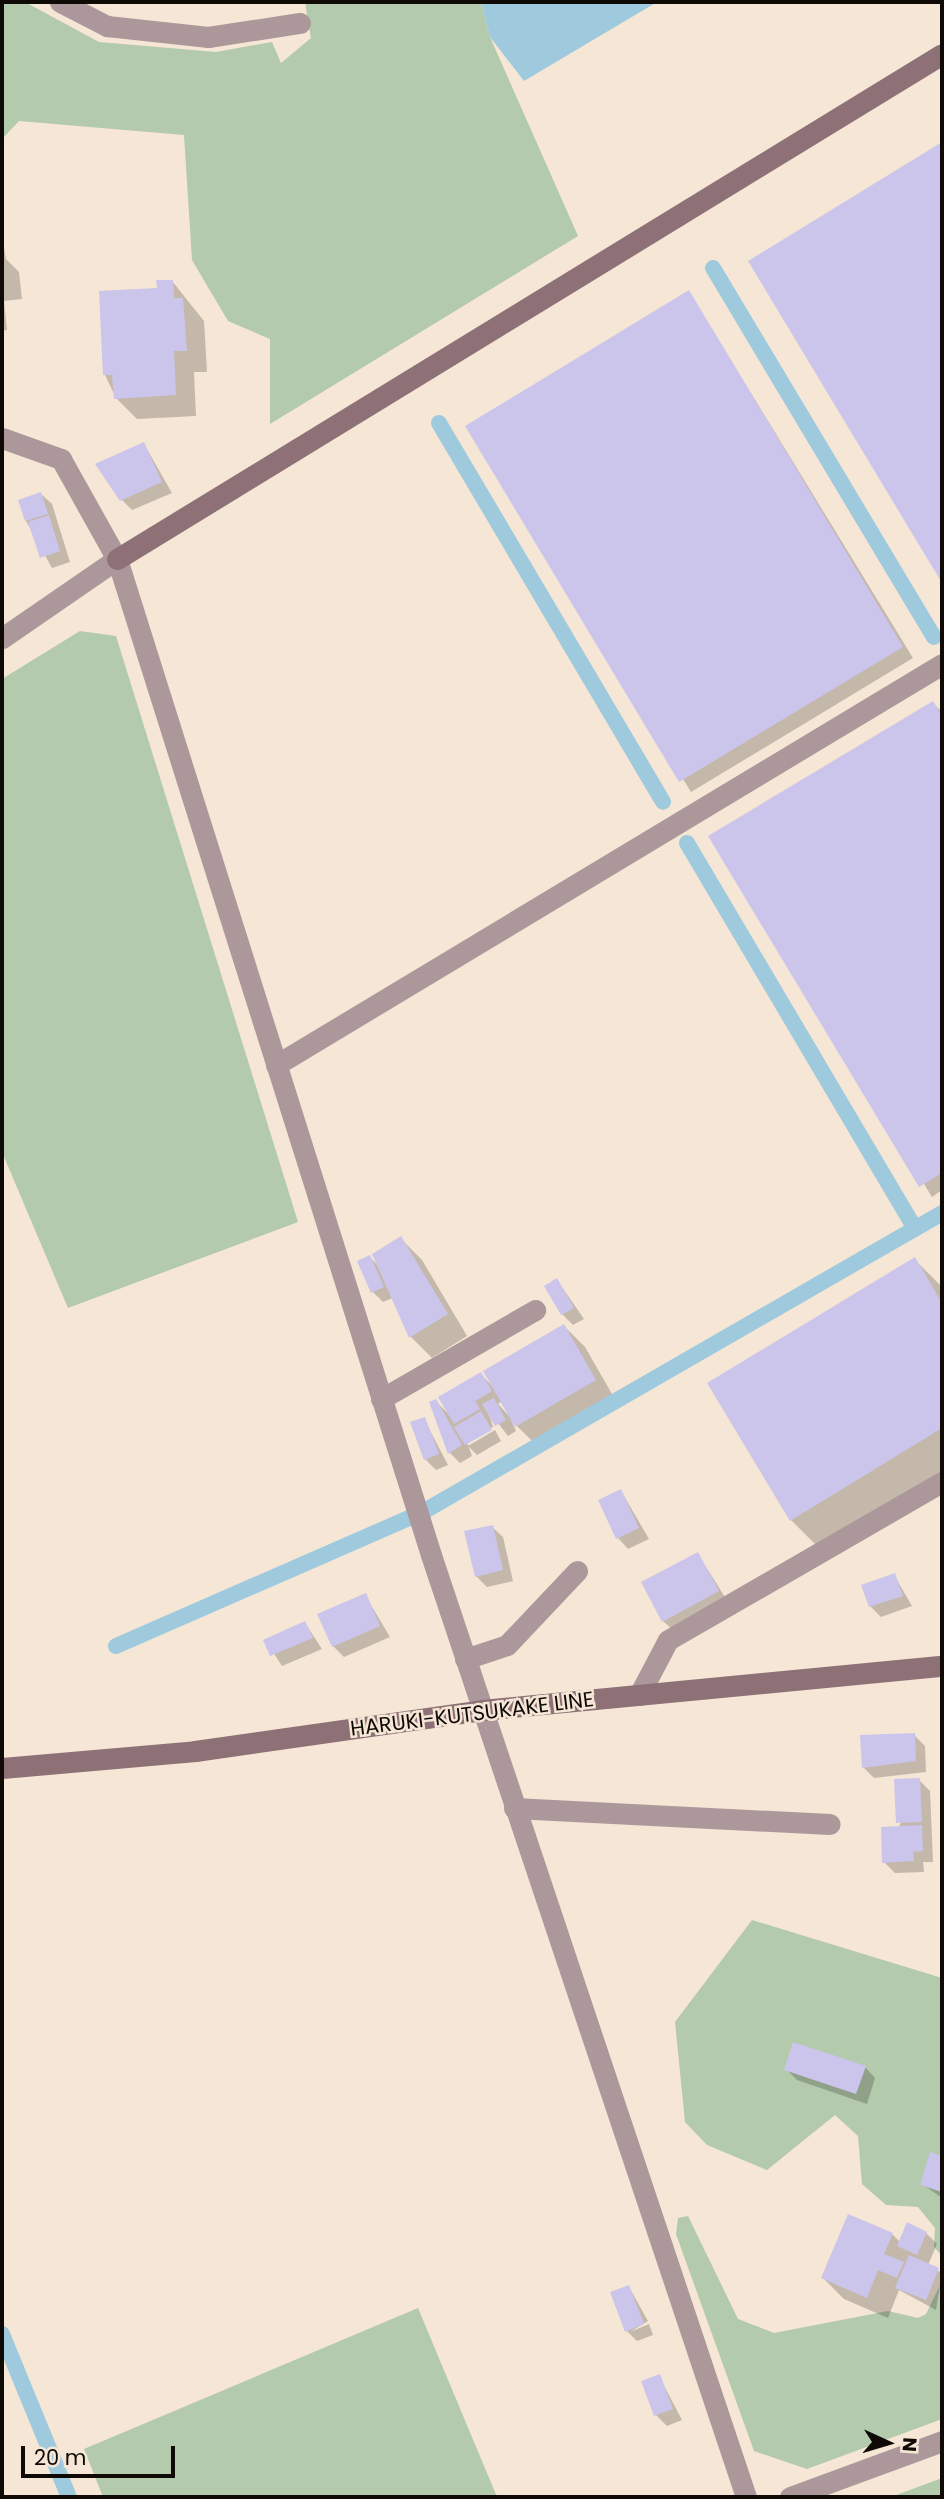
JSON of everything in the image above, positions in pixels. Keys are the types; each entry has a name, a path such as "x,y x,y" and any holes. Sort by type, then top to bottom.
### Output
{"street":[{"path":"61,2 107,26 208,37 300,23"},
{"path":"2,638 117,559 942,54"},
{"path":"2,438 61,459 117,559 431,1555 746,2497"},
{"path":"275,1065 942,664"},
{"path":"381,1399 535,1310"},
{"path":"639,1695 668,1640 942,1482"},
{"path":"466,1659 507,1645 577,1571"},
{"name":"HARUKI-KUTSUKAKE LINE","path":"2,1768 195,1751 482,1710 942,1666"},
{"path":"514,1808 830,1824"},
{"path":"790,2497 942,2441"}],"green space":[{"path":"2,2 25,2 99,42 216,52 272,42 281,63 311,38 305,2 481,2 490,37 578,236 270,424 270,339 228,321 192,260 184,135 19,121 2,139"},
{"path":"80,631 116,636 298,1222 68,1308 2,1152 2,679"},
{"path":"752,1920 942,1978 942,2256 934,2247 935,2228 918,2207 886,2205 862,2184 858,2136 835,2115 767,2170 707,2145 685,2122 675,2022"},
{"path":"688,2216 738,2319 774,2333 888,2311 918,2318 926,2314 942,2281 942,2419 807,2469 754,2451 676,2234 678,2218"},
{"path":"418,2308 497,2497 103,2497 84,2449"},
{"path":"942,2478 942,2497 891,2497"}],"water":[{"path":"481,2 657,2 524,81 490,37"}],"building":[{"path":"942,142 942,583 748,261"},
{"path":"156,280 173,280 174,298 183,298 187,351 174,351 176,395 114,399 112,375 103,375 99,291 157,288"},
{"path":"689,290 903,647 679,782 465,426"},
{"path":"144,442 162,482 120,501 95,464"},
{"path":"41,492 48,514 25,521 18,500"},
{"path":"49,515 60,551 40,558 28,522"},
{"path":"933,701 942,716 942,1173 919,1187 708,836"},
{"path":"401,1236 448,1314 409,1338 372,1254"},
{"path":"370,1255 384,1287 371,1293 357,1261"},
{"path":"915,1257 942,1303 942,1428 790,1521 707,1383"},
{"path":"557,1278 574,1308 561,1315 544,1286"},
{"path":"564,1324 596,1380 515,1427 483,1371"},
{"path":"481,1372 492,1391 475,1401 480,1409 454,1424 438,1397"},
{"path":"494,1398 506,1420 495,1426 482,1404"},
{"path":"436,1399 462,1445 448,1454 429,1402"},
{"path":"481,1411 492,1430 465,1445 454,1427"},
{"path":"425,1417 439,1454 424,1460 410,1422"},
{"path":"621,1489 639,1528 616,1539 598,1500"},
{"path":"493,1525 503,1570 475,1577 464,1531"},
{"path":"698,1552 719,1591 662,1622 641,1582"},
{"path":"895,1573 903,1596 869,1607 861,1585"},
{"path":"366,1593 380,1626 332,1647 317,1614"},
{"path":"305,1621 313,1638 270,1656 263,1640"},
{"path":"915,1733 916,1761 862,1768 860,1735"},
{"path":"920,1778 922,1822 896,1823 894,1779"},
{"path":"922,1825 923,1851 913,1852 914,1861 882,1863 881,1827"},
{"path":"793,2042 866,2066 856,2094 784,2070"},
{"path":"930,2152 942,2156 942,2192 920,2185"},
{"path":"848,2214 893,2233 884,2254 904,2262 897,2278 878,2270 867,2298 821,2278"},
{"path":"907,2222 927,2232 917,2255 897,2246"},
{"path":"909,2255 939,2268 926,2300 895,2288"},
{"path":"629,2285 644,2324 625,2332 610,2292"},
{"path":"660,2374 673,2409 654,2416 641,2381"}],"waterway":[{"path":"713,268 934,637"},
{"path":"439,423 663,802"},
{"path":"687,843 915,1229"},
{"path":"116,1646 421,1513 942,1213"},
{"path":"2,2334 69,2497"}]}
